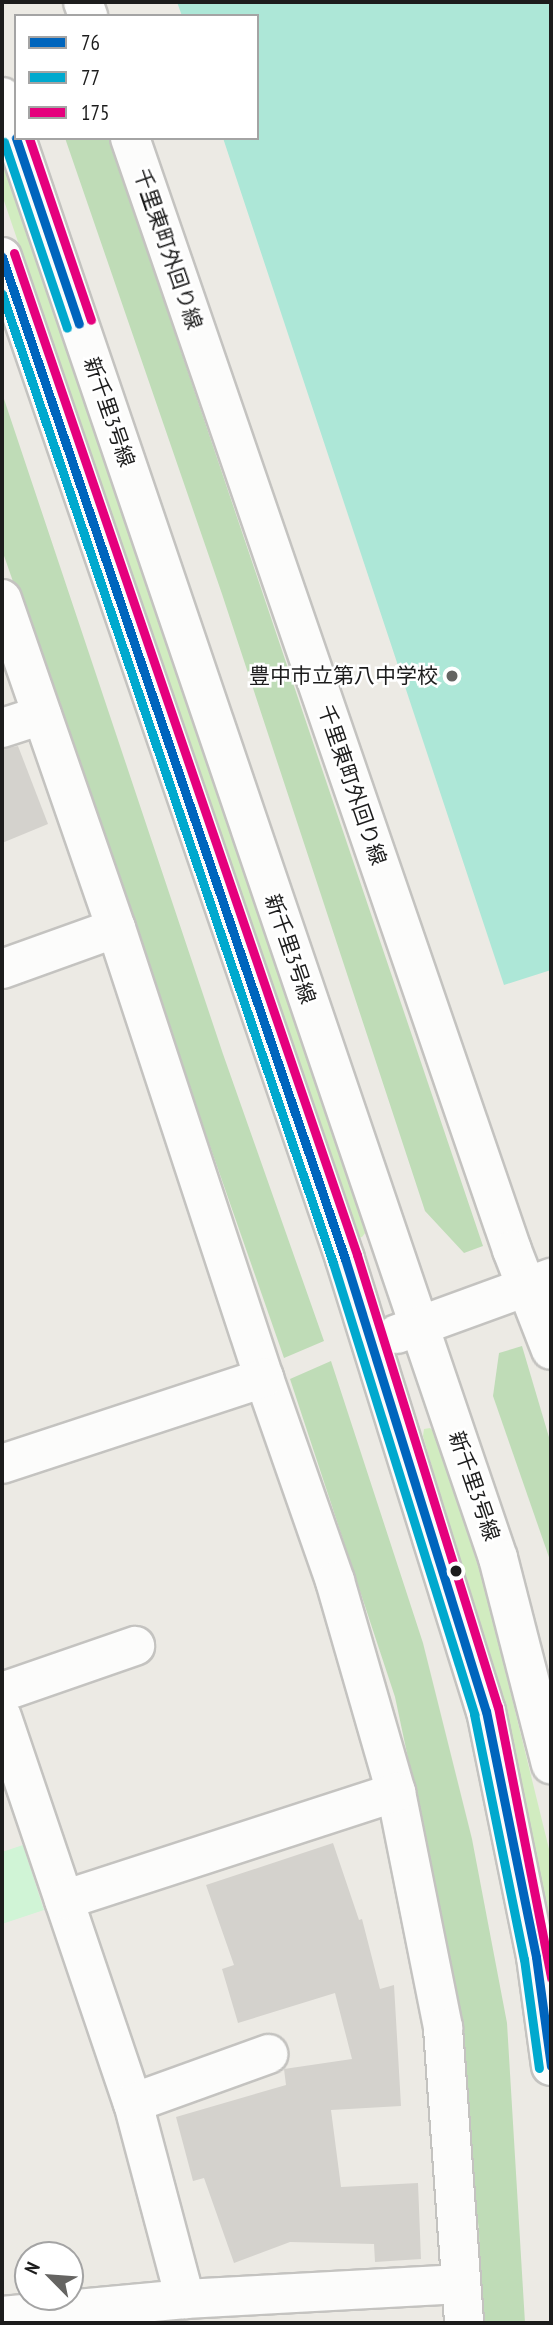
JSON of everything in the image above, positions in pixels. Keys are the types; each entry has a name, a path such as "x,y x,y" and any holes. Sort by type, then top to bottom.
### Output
{"street":[{"name":"新千里3号線","path":"2,97 14,132"},
{"name":"新千里3号線","path":"17,140 498,1558 551,1764"},
{"name":"千里東町外回り線","path":"131,140 539,1282 551,1350"},
{"path":"2,257 372,1343 486,1711 536,1957 551,2066"},
{"path":"2,599 335,1581 396,1792 443,2028 464,2323"},
{"path":"2,728 42,715"},
{"path":"2,969 116,929"},
{"path":"372,1343 539,1282"},
{"path":"2,1464 264,1378"},
{"path":"2,1692 135,1646"},
{"path":"2,1717 133,2103 186,2299"},
{"path":"64,1900 396,1792"},
{"path":"133,2103 268,2054"},
{"path":"2,2316 186,2299 461,2284"}],"green space":[{"name":"豊中市立第八中学校","path":"177,2 551,2 551,970 504,985 224,140 259,140 259,14 181,14"},
{"path":"66,140 110,140 483,1246 464,1253 425,1211 222,594"},
{"path":"2,157 364,1225 366,1232 362,1237 357,1238 352,1233 231,865 2,195"},
{"path":"2,393 223,1054 324,1341 284,1358 2,550"},
{"path":"522,1346 551,1444 551,1563 493,1396 499,1353"},
{"path":"331,1361 423,1643 472,1839 507,2023 525,2323 481,2323 479,2231 447,1941 395,1697 290,1379"},
{"path":"430,1428 435,1432 484,1584 549,1849 551,1931 503,1710 423,1436 424,1429"},
{"path":"23,1845 44,1910 2,1924 2,1852"}],"building":[{"path":"18,746 48,824 2,843 2,749"},
{"path":"333,1843 359,1920 362,1919 380,1989 394,1985 401,2106 331,2110 341,2187 418,2183 421,2259 375,2262 374,2244 290,2242 234,2263 204,2178 193,2181 176,2117 286,2085 284,2069 352,2059 335,1993 238,2023 222,1969 234,1965 206,1885"}],"transit line":[{"name":"76","path":"17,140 79,324"},
{"name":"175","path":"30,140 91,320"},
{"name":"77","path":"4,142 67,328"},
{"name":"175","path":"14,253 357,1255 498,1707 551,1978"},
{"name":"76","path":"2,257 345,1259 486,1711 536,1957 551,2066"},
{"name":"77","path":"2,294 333,1263 474,1714 524,1959 539,2068"}],"place":[{"name":"豊中市立第八中学校","path":"452,676"}]}
